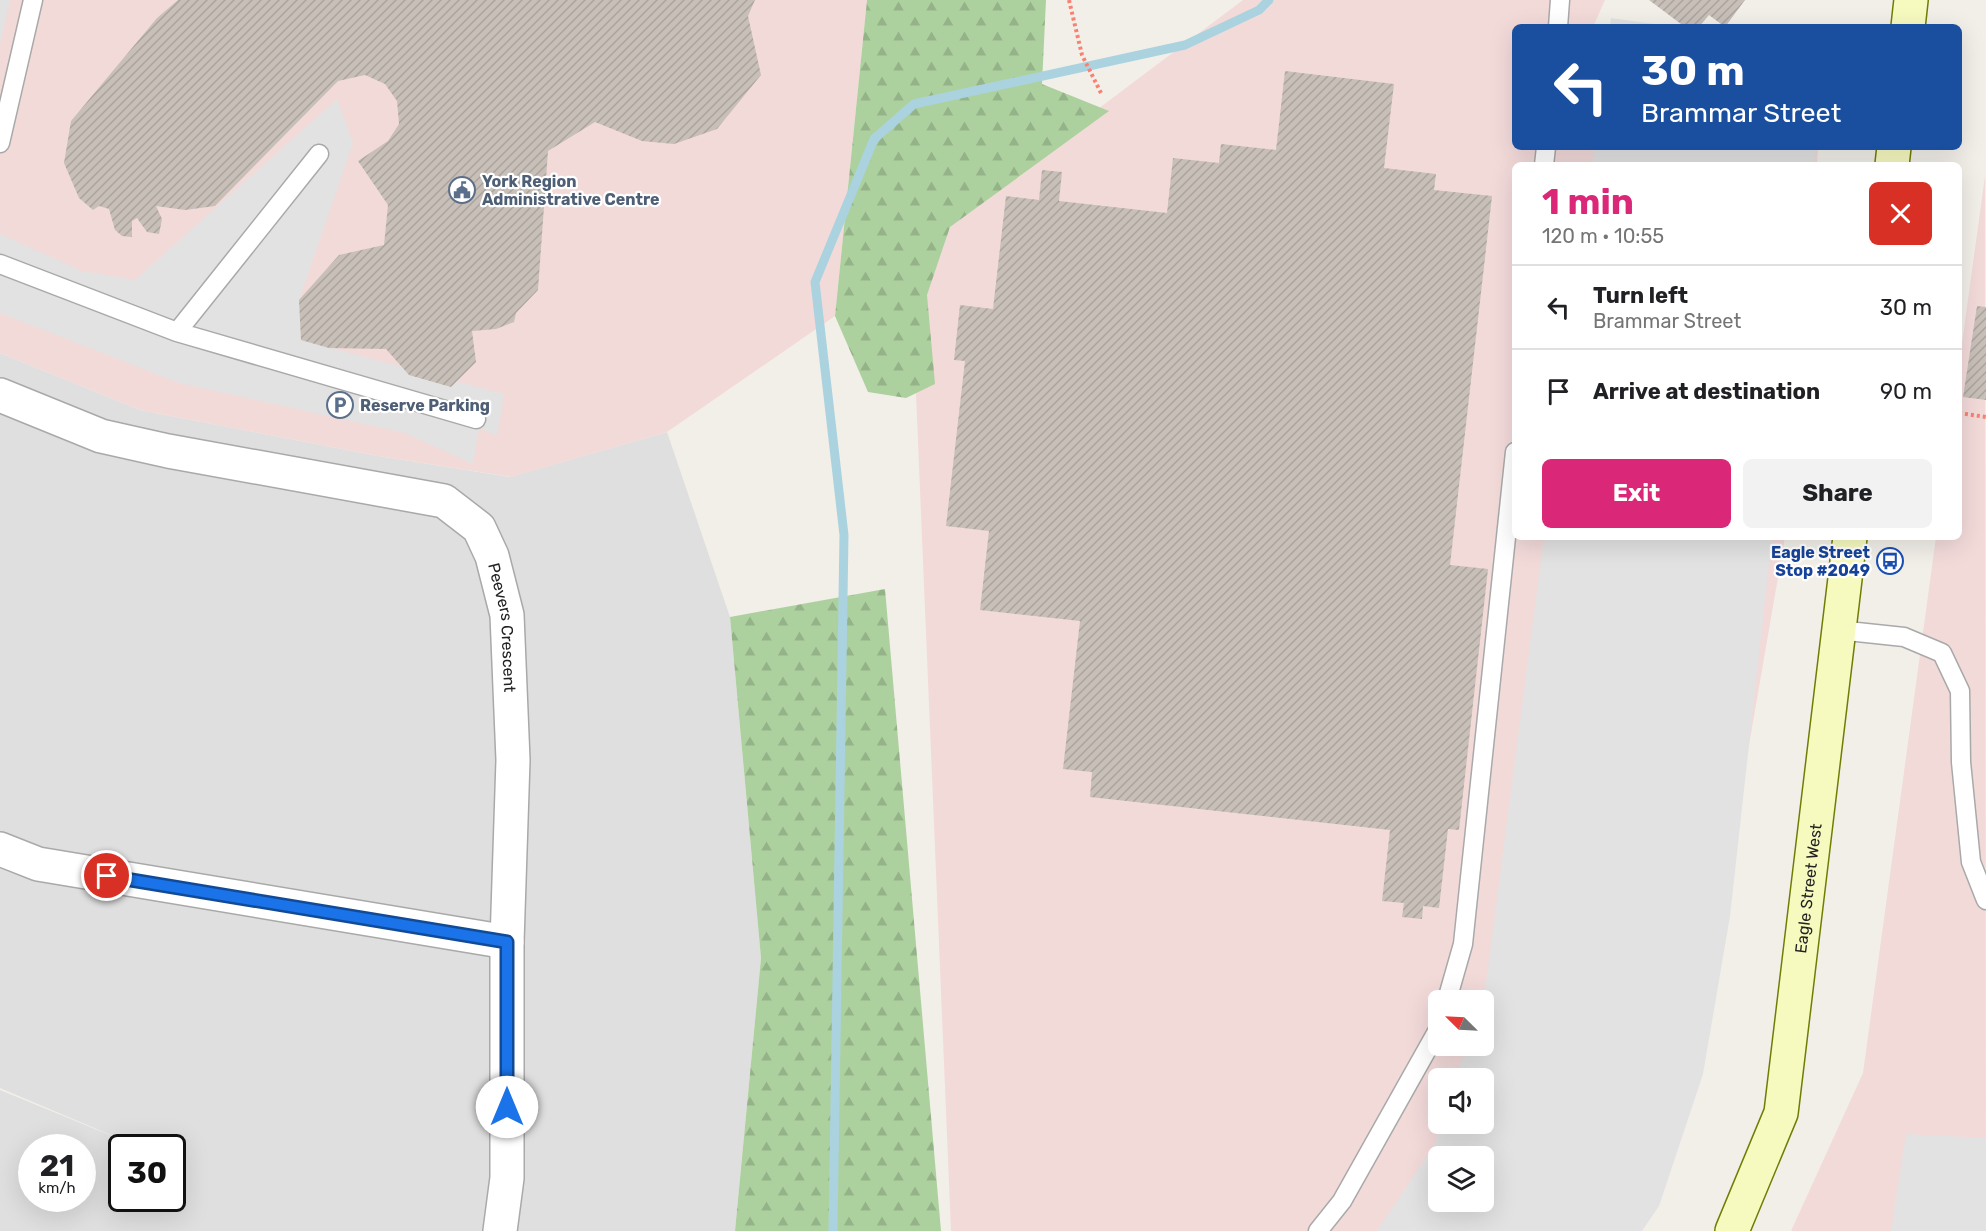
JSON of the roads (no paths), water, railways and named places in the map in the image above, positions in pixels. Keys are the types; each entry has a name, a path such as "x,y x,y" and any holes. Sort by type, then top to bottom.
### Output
{"main road":[{"path":"1908,24 1911,0"},
{"name":"Eagle Street West","path":"1732,1231 1780,1113 1850,540"}],"street":[{"name":"Peevers Crescent","path":"0,395 101,436 168,451 444,501 479,528 492,556 507,615 513,760 507,942 507,1178 500,1231"},
{"path":"0,849 38,864 507,942"}],"lane":[{"path":"0,143 33,0"},
{"path":"1558,24 1560,0"},
{"path":"177,332 319,154"},
{"path":"0,264 177,332 476,419"},
{"path":"1451,990 1463,944 1512,480"},
{"path":"1838,630 1904,637 1942,653 1960,691 1961,762 1971,862 1986,900"},
{"path":"1327,1228 1428,1048"}],"waterway":[{"path":"833,1231 844,535 815,282 874,139 914,104 1185,45 1259,10 1269,0"}],"place":[{"name":"York Region Administrative Centre","path":"462,190"},
{"name":"Reserve Parking","path":"340,405"},
{"name":"Eagle Street Stop #2049","path":"1890,561"}]}
